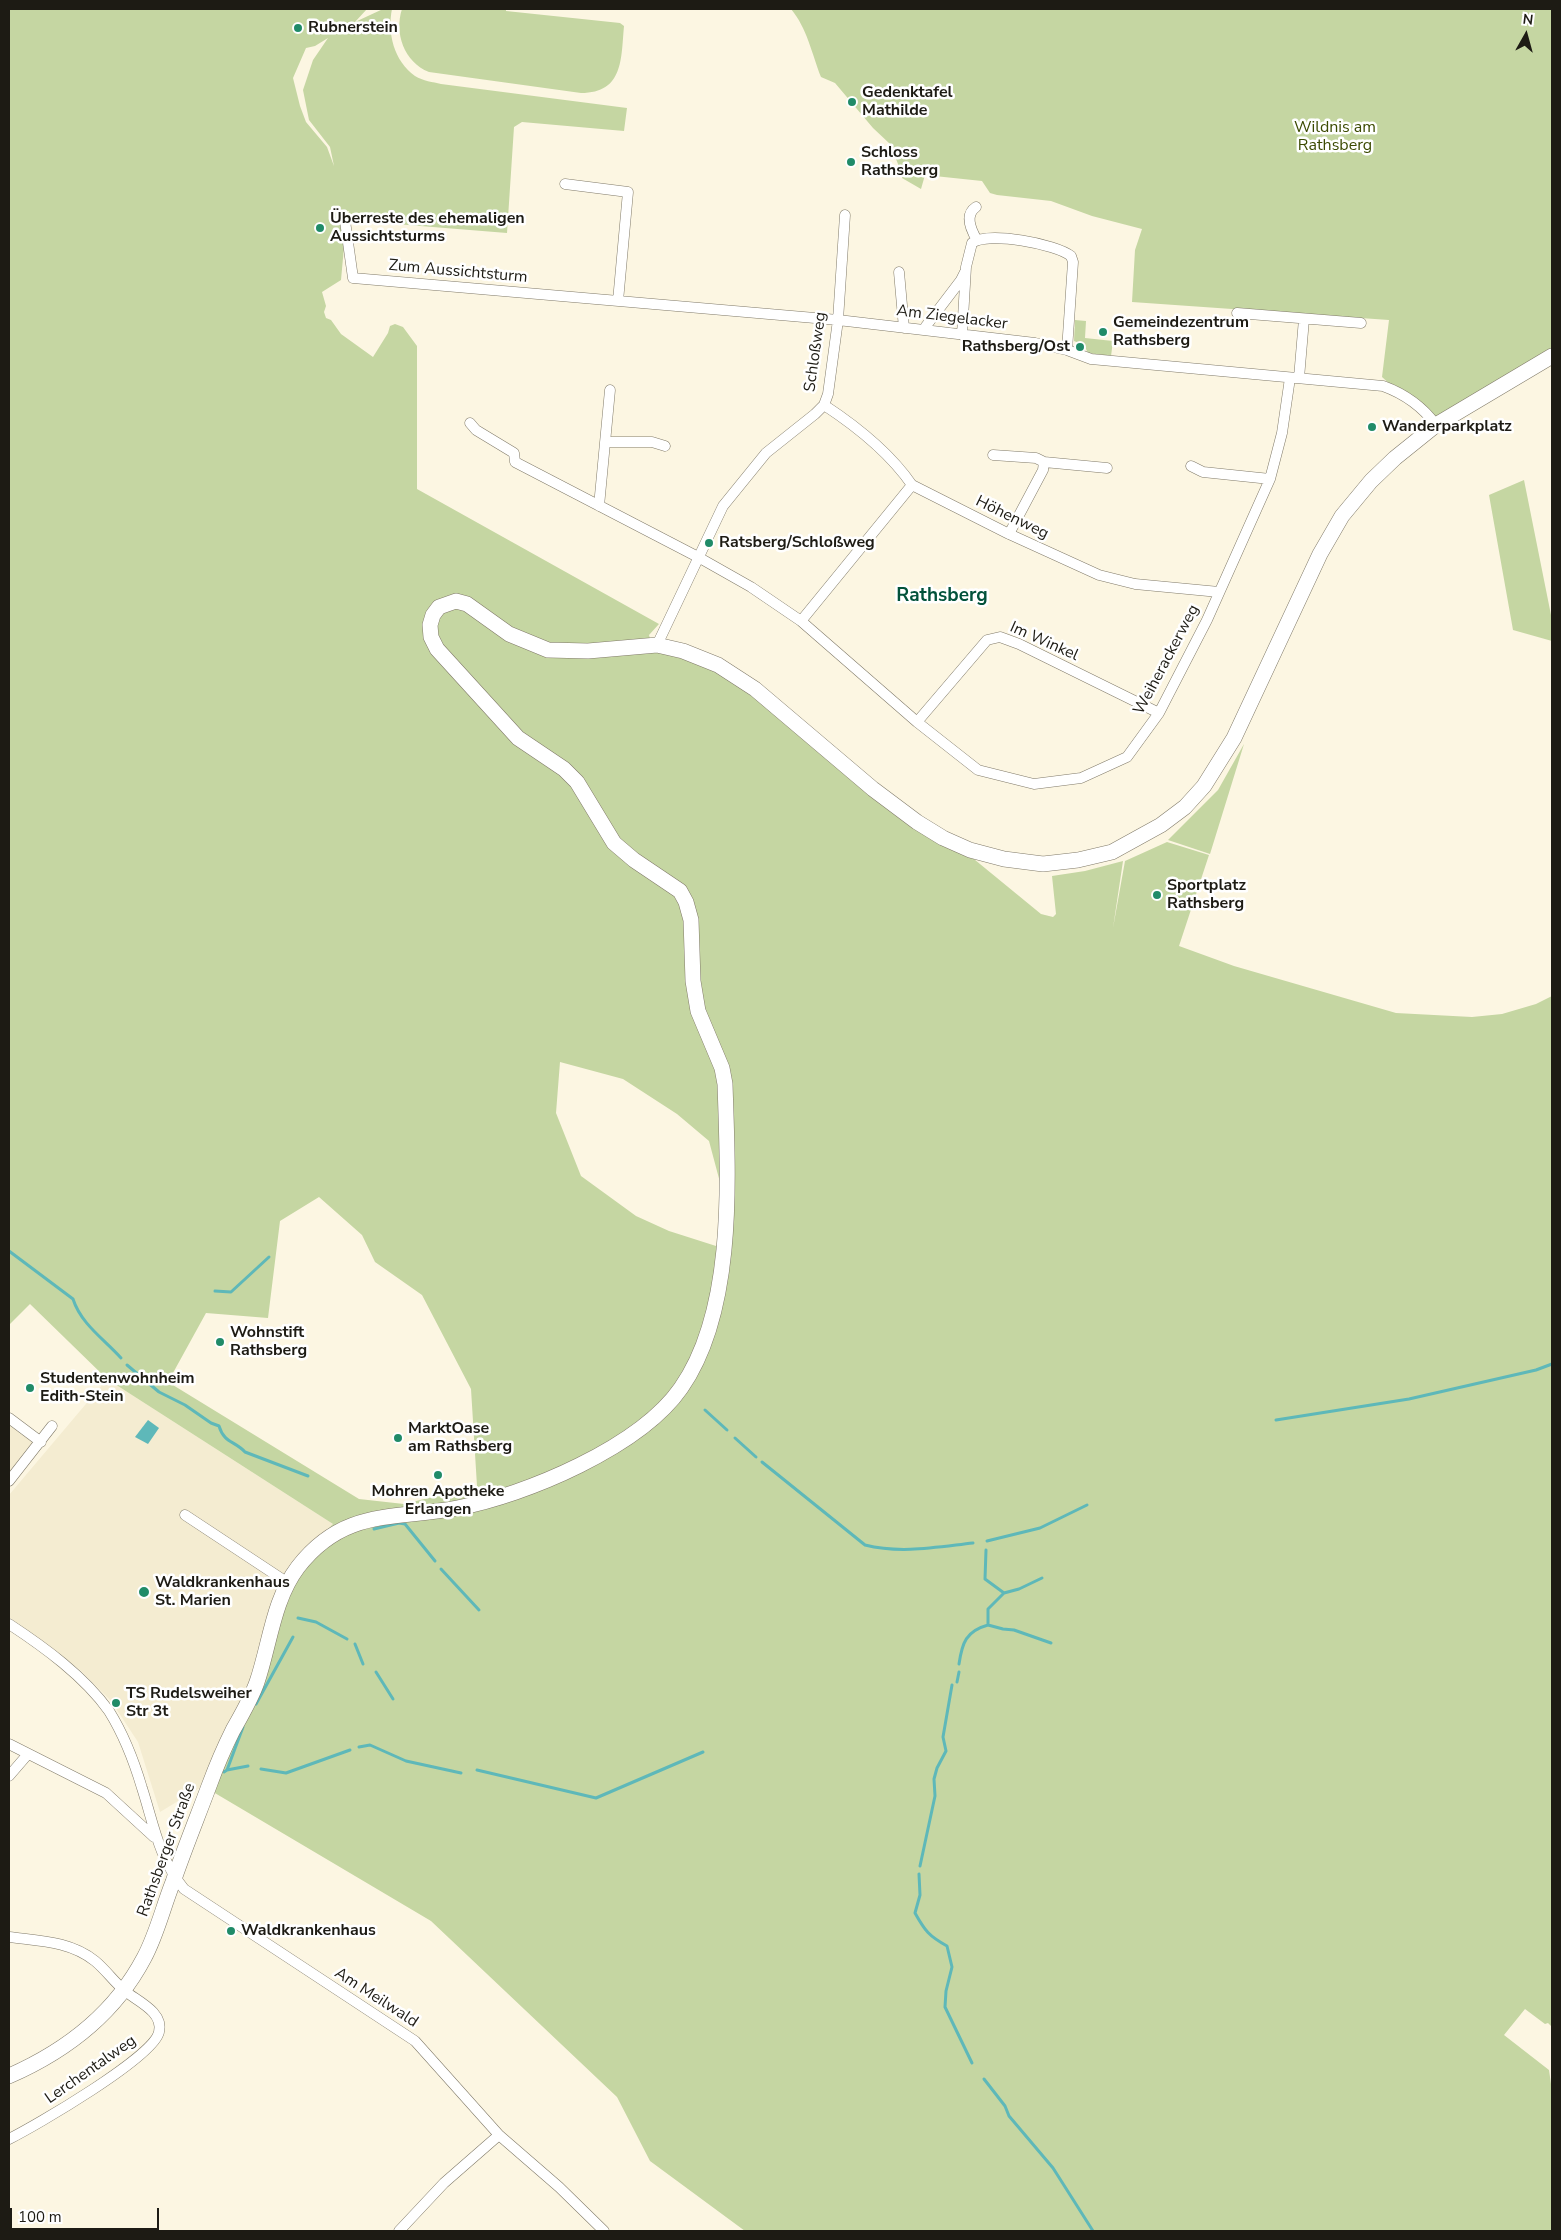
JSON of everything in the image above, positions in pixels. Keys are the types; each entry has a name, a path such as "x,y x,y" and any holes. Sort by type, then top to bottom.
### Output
{"street":[{"path":"565,184 628,192 618,301"},
{"path":"976,207 970,212 969,216 972,232 977,240"},
{"name":"Schloßweg","path":"656,646 724,506 766,453 824,405 828,394 838,320 845,215"},
{"name":"Zum Aussichtsturm","path":"345,221 353,278 838,320"},
{"path":"925,330 926,326 961,280 972,243 983,238 1019,240 1056,248 1071,256 1073,262 1068,350"},
{"path":"962,335 966,267"},
{"path":"899,272 904,328"},
{"path":"1238,313 1361,323"},
{"path":"1295,378 1304,319"},
{"name":"Am Ziegelacker","path":"838,320 1035,343 1068,350 1091,359 1383,386 1412,400 1428,414 1436,425"},
{"path":"656,646 683,651 718,665 755,689 873,789 917,822 943,838 970,850 1004,859 1043,864 1078,860 1112,852 1161,825 1185,807 1204,786 1234,738 1320,554 1342,516 1371,481 1395,458 1436,425 1552,356"},
{"name":"Weiherackerweg","path":"470,423 476,430 514,453 515,462 698,557 751,587 800,621 916,722 978,770 1034,784 1081,778 1126,757 1159,713 1207,620 1270,479 1295,378"},
{"path":"598,506 610,390"},
{"name":"Höhenweg","path":"824,405 882,450 912,485 1009,534 1098,575 1115,580 1135,584 1219,592"},
{"path":"605,442 652,442 665,446"},
{"path":"993,455 1036,458 1044,462 1107,468"},
{"path":"1009,534 1043,470 1044,462"},
{"path":"1191,466 1203,472 1270,479"},
{"path":"800,621 912,485"},
{"name":"Rathsberger Straße","path":"9,2076 49,2055 80,2035 106,2013 124,1990 144,1957 218,1762 256,1686 273,1622 288,1583 298,1567 329,1537 361,1521 456,1508 498,1499 597,1456 646,1424 666,1406 681,1388 693,1366 716,1305 723,1263 726,1221 725,1084 722,1068 698,1011 693,981 691,920 686,902 680,891 634,860 614,843 577,782 564,769 527,746 434,644 430,630 431,620 436,610 444,604 456,602 467,604 509,634 548,650 588,651 656,646"},
{"name":"Im Winkel","path":"916,722 987,640 1000,637 1019,644 1159,713"},
{"path":"9,1418 40,1442"},
{"path":"9,1481 52,1426"},
{"path":"185,1515 288,1583"},
{"path":"9,1624 79,1677 108,1711 130,1750 155,1838"},
{"path":"9,1744 106,1793 155,1838"},
{"path":"9,1776 28,1754"},
{"name":"Am Meilwald","path":"155,1838 174,1877 184,1889 409,2036 499,2135 566,2194 604,2231"},
{"name":"Lerchentalweg","path":"9,1937 72,1946 96,1961 124,1990 154,2012 158,2020 160,2032 152,2045 110,2078 44,2121 9,2139"},
{"path":"399,2231 444,2183 499,2135"}],"shaded area":[{"name":"Waldkrankenhaus St. Marien","path":"107,1379 333,1524 317,1540 203,1786 160,1812 138,1742 111,1701 80,1670 9,1617 9,1495"},
{"path":"9,1420 34,1443 9,1474"}],"green space":[{"path":"9,9 367,9 355,22 383,9 392,9 392,37 397,55 408,70 421,79 441,84 627,108 624,131 522,122 514,127 507,233 346,220 349,211 341,212 345,236 341,280 322,292 326,306 324,312 326,318 331,320 341,334 373,357 388,333 390,326 395,324 403,327 417,346 417,489 659,624 649,635 654,652 694,663 731,680 969,855 1041,914 1053,917 1056,914 1052,876 1085,871 1123,861 1113,928 1125,861 1167,842 1209,855 1179,946 1234,966 1396,1013 1472,1017 1502,1014 1536,1004 1552,996 1552,2027 1525,2009 1504,2035 1549,2070 1552,2091 1552,2231 745,2231 650,2161 617,2097 431,1921 203,1786 245,1700 265,1636 317,1540 333,1524 107,1379 30,1304 9,1325","holes":["328,38 313,60 303,90 309,120 330,147 334,166 327,147 306,122 293,78 306,48 315,46","560,1062 623,1079 677,1114 709,1141 721,1186 718,1243 716,1246 669,1231 636,1216 581,1176 556,1113","319,1197 362,1235 375,1262 422,1295 471,1389 477,1486 404,1504 359,1499 168,1382 206,1313 268,1318 280,1221"]},
{"path":"402,9 506,9 506,11 620,23 624,26 618,72 605,87 581,93 429,72 413,61 403,46 399,28"},
{"name":"Wildnis am Rathsberg","path":"791,9 1552,9 1552,356 1436,425 1382,377 1389,320 1132,302 1135,250 1142,229 1092,216 1051,201 990,193 982,181 925,175 921,189 902,178 903,169 900,169 890,144 873,128 835,83 821,77 805,33 797,16"},
{"path":"1075,320 1086,321 1085,338 1113,341 1111,356 1088,353 1084,345 1074,341"},
{"path":"1524,480 1552,620 1552,641 1513,630 1489,495"},
{"path":"1244,744 1210,854 1168,840 1218,790"}],"water":[{"path":"148,1420 159,1428 148,1444 135,1437"}],"waterway":[{"path":"9,1251 73,1299 87,1324 121,1358"},
{"path":"215,1291 231,1292 269,1257"},
{"path":"1276,1420 1409,1399 1536,1370 1552,1364"},
{"path":"127,1365 159,1392 185,1405 211,1423 219,1426 224,1436 245,1452 308,1476"},
{"path":"705,1410 727,1430"},
{"path":"735,1438 756,1457"},
{"path":"762,1462 865,1545 878,1548 906,1549 973,1543"},
{"path":"987,1541 1040,1528 1087,1505"},
{"path":"374,1529 399,1523 405,1524 435,1561"},
{"path":"959,1664 966,1639 970,1634 988,1625 988,1609 1004,1593 985,1579 986,1550"},
{"path":"441,1569 479,1610"},
{"path":"1004,1593 1019,1589 1042,1578"},
{"path":"298,1618 316,1622 347,1639"},
{"path":"988,1625 1014,1630 1051,1643"},
{"path":"256,1704 293,1637"},
{"path":"355,1644 363,1664"},
{"path":"376,1672 393,1699"},
{"path":"957,1682 959,1672"},
{"path":"920,1866 935,1796 934,1779 937,1768 946,1751 943,1737 952,1685"},
{"path":"224,1772 227,1770 243,1727"},
{"path":"359,1747 370,1745 406,1761 461,1773"},
{"path":"261,1769 286,1773 350,1750"},
{"path":"477,1770 596,1798 703,1752"},
{"path":"227,1770 248,1766"},
{"path":"919,1874 920,1895 915,1913 928,1932 947,1946 952,1967 946,1991 945,2007 972,2063"},
{"path":"984,2079 1005,2106 1009,2116 1053,2168 1093,2231"}],"place":[{"name":"Rubnerstein","path":"298,28"},
{"name":"Gedenktafel Mathilde","path":"852,102"},
{"name":"Schloss Rathsberg","path":"851,162"},
{"name":"Überreste des ehemaligen Aussichtsturms","path":"320,228"},
{"name":"Gemeindezentrum Rathsberg","path":"1103,332"},
{"name":"Rathsberg/Ost","path":"1080,347"},
{"name":"Wanderparkplatz","path":"1372,427"},
{"name":"Ratsberg/Schloßweg","path":"709,543"},
{"name":"Sportplatz Rathsberg","path":"1157,895"},
{"name":"Wohnstift Rathsberg","path":"220,1342"},
{"name":"Studentenwohnheim Edith-Stein","path":"30,1388"},
{"name":"MarktOase am Rathsberg","path":"398,1438"},
{"name":"Mohren Apotheke Erlangen","path":"438,1475"},
{"name":"Waldkrankenhaus St. Marien","path":"144,1592"},
{"name":"TS Rudelsweiher Str 3t","path":"116,1703"},
{"name":"Waldkrankenhaus","path":"231,1931"}],"district":[{"name":"Rathsberg","path":"942,596"}]}
